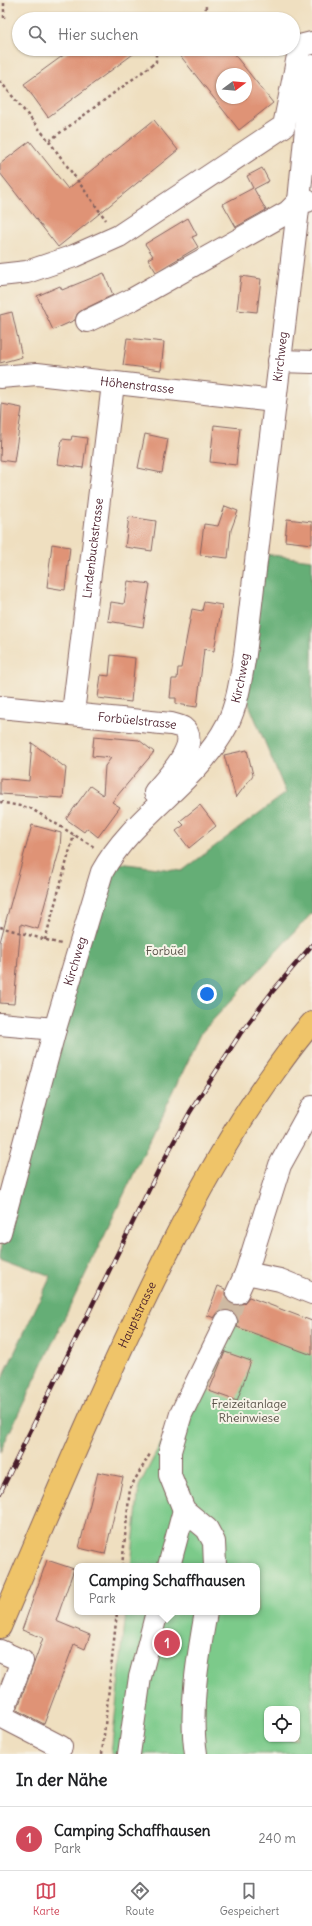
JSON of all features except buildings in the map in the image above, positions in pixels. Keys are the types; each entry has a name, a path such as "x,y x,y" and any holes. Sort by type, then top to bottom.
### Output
{"main road":[{"name":"Hauptstrasse","path":"0,1627 96,1400 139,1309 193,1203 225,1145 251,1104 312,1023"}],"street":[{"path":"300,46 312,43"},
{"path":"0,275 28,272 74,256 119,236 284,126 298,56"},
{"name":"Kirchweg","path":"0,1232 55,1029 99,878 110,857 137,826 188,776 215,745 228,723 238,693 245,654 274,401 305,201 312,66"},
{"path":"87,321 133,299 305,201"},
{"path":"280,361 312,362"},
{"name":"Höhenstrasse","path":"0,378 37,374 113,384 274,401"},
{"name":"Lindenbuckstrasse","path":"73,713 113,384"},
{"name":"Forbüelstrasse","path":"0,707 73,713 171,724 182,727 186,732 188,739 182,760 140,811 137,826"},
{"path":"0,1024 55,1029"},
{"path":"237,1293 246,1273 280,1165 312,1107"},
{"path":"246,1273 280,1280 312,1293"},
{"path":"214,1563 214,1542 207,1529 184,1510 170,1475 170,1451 181,1414 226,1322"},
{"path":"170,1563 184,1510"},
{"path":"129,1754 140,1677 156,1615"},
{"path":"196,1754 193,1732 199,1651 205,1615"},
{"path":"0,1651 22,1661 1,1716 61,1747"}],"path":[{"path":"4,0 4,18"},
{"path":"205,12 206,6"},
{"path":"49,141 156,62 156,56"},
{"path":"0,81 49,141 110,225"},
{"path":"0,802 30,808 110,857"},
{"path":"45,940 74,835"},
{"path":"0,927 78,948"},
{"path":"122,1563 130,1488 152,1451"},
{"path":"102,1754 117,1615"}],"green space":[{"name":"Forbüel","path":"263,554 312,560 312,913 202,1032 0,1452 0,1383 51,1276 0,1257 0,1253 96,898 111,862 182,871 286,793 246,697"},
{"name":"Freizeitanlage Rheinwiese","path":"236,1299 312,1328 312,1754 111,1754 126,1615 260,1615 260,1563 131,1563 139,1486"}],"tunnel":[{"path":"226,1322 237,1293"}],"railway":[{"path":"0,1493 159,1169 190,1112 240,1034 272,992 312,945"}],"place":[{"name":"Camping Schaffhausen","path":"167,1643"}]}
